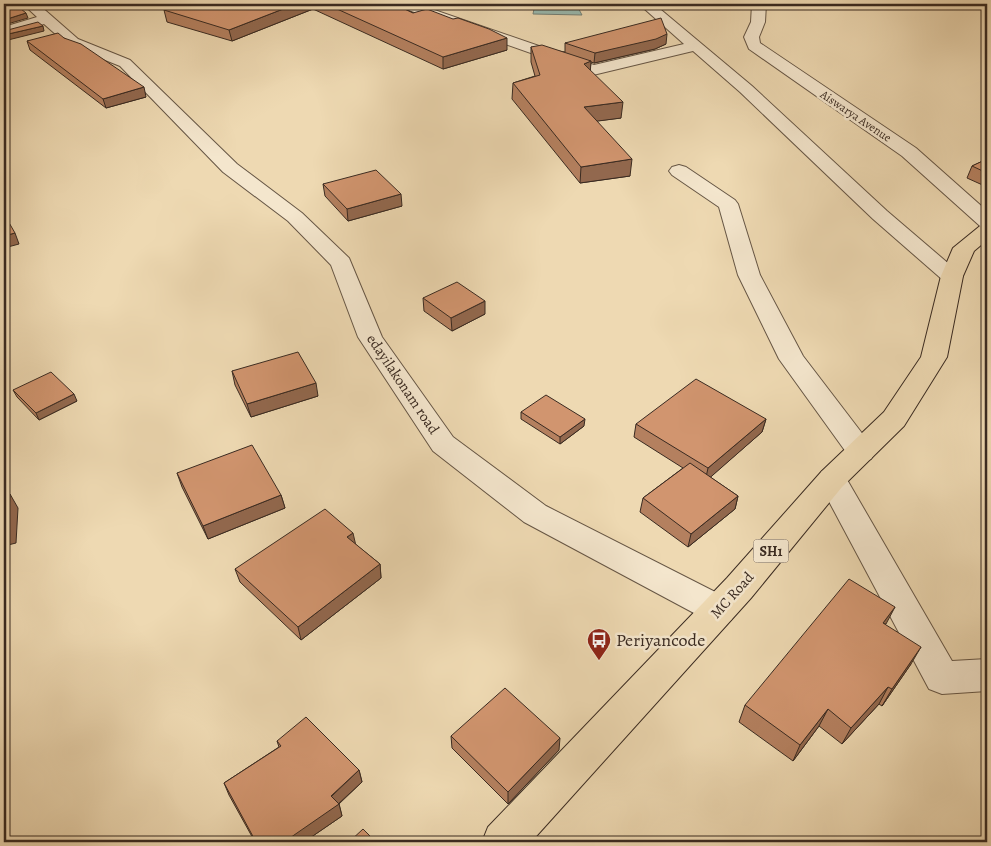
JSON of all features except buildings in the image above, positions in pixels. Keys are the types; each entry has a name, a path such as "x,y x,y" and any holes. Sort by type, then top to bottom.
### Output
{"main road":[{"name":"MC Road","path":"503,842 719,610 832,479 894,419 934,357 952,276 964,248 987,230"}],"street":[{"path":"405,4 594,70 696,46"},
{"path":"646,4 746,89 880,215 952,276"},
{"name":"Aiswarya Avenue","path":"759,4 758,23 751,36 754,46 909,152 987,222"},
{"path":"4,30 40,9"},
{"name":"edayilakonam road","path":"40,9 73,42 125,63 230,168 295,217 341,262 370,337 443,444 535,514 719,610"},
{"path":"679,170 728,204 749,275 792,359 861,452"},
{"path":"832,479 942,678 987,675"}],"water":[{"path":"535,4 576,4 582,15 533,14"}],"place":[{"name":"Periyancode","path":"599,661"}]}
